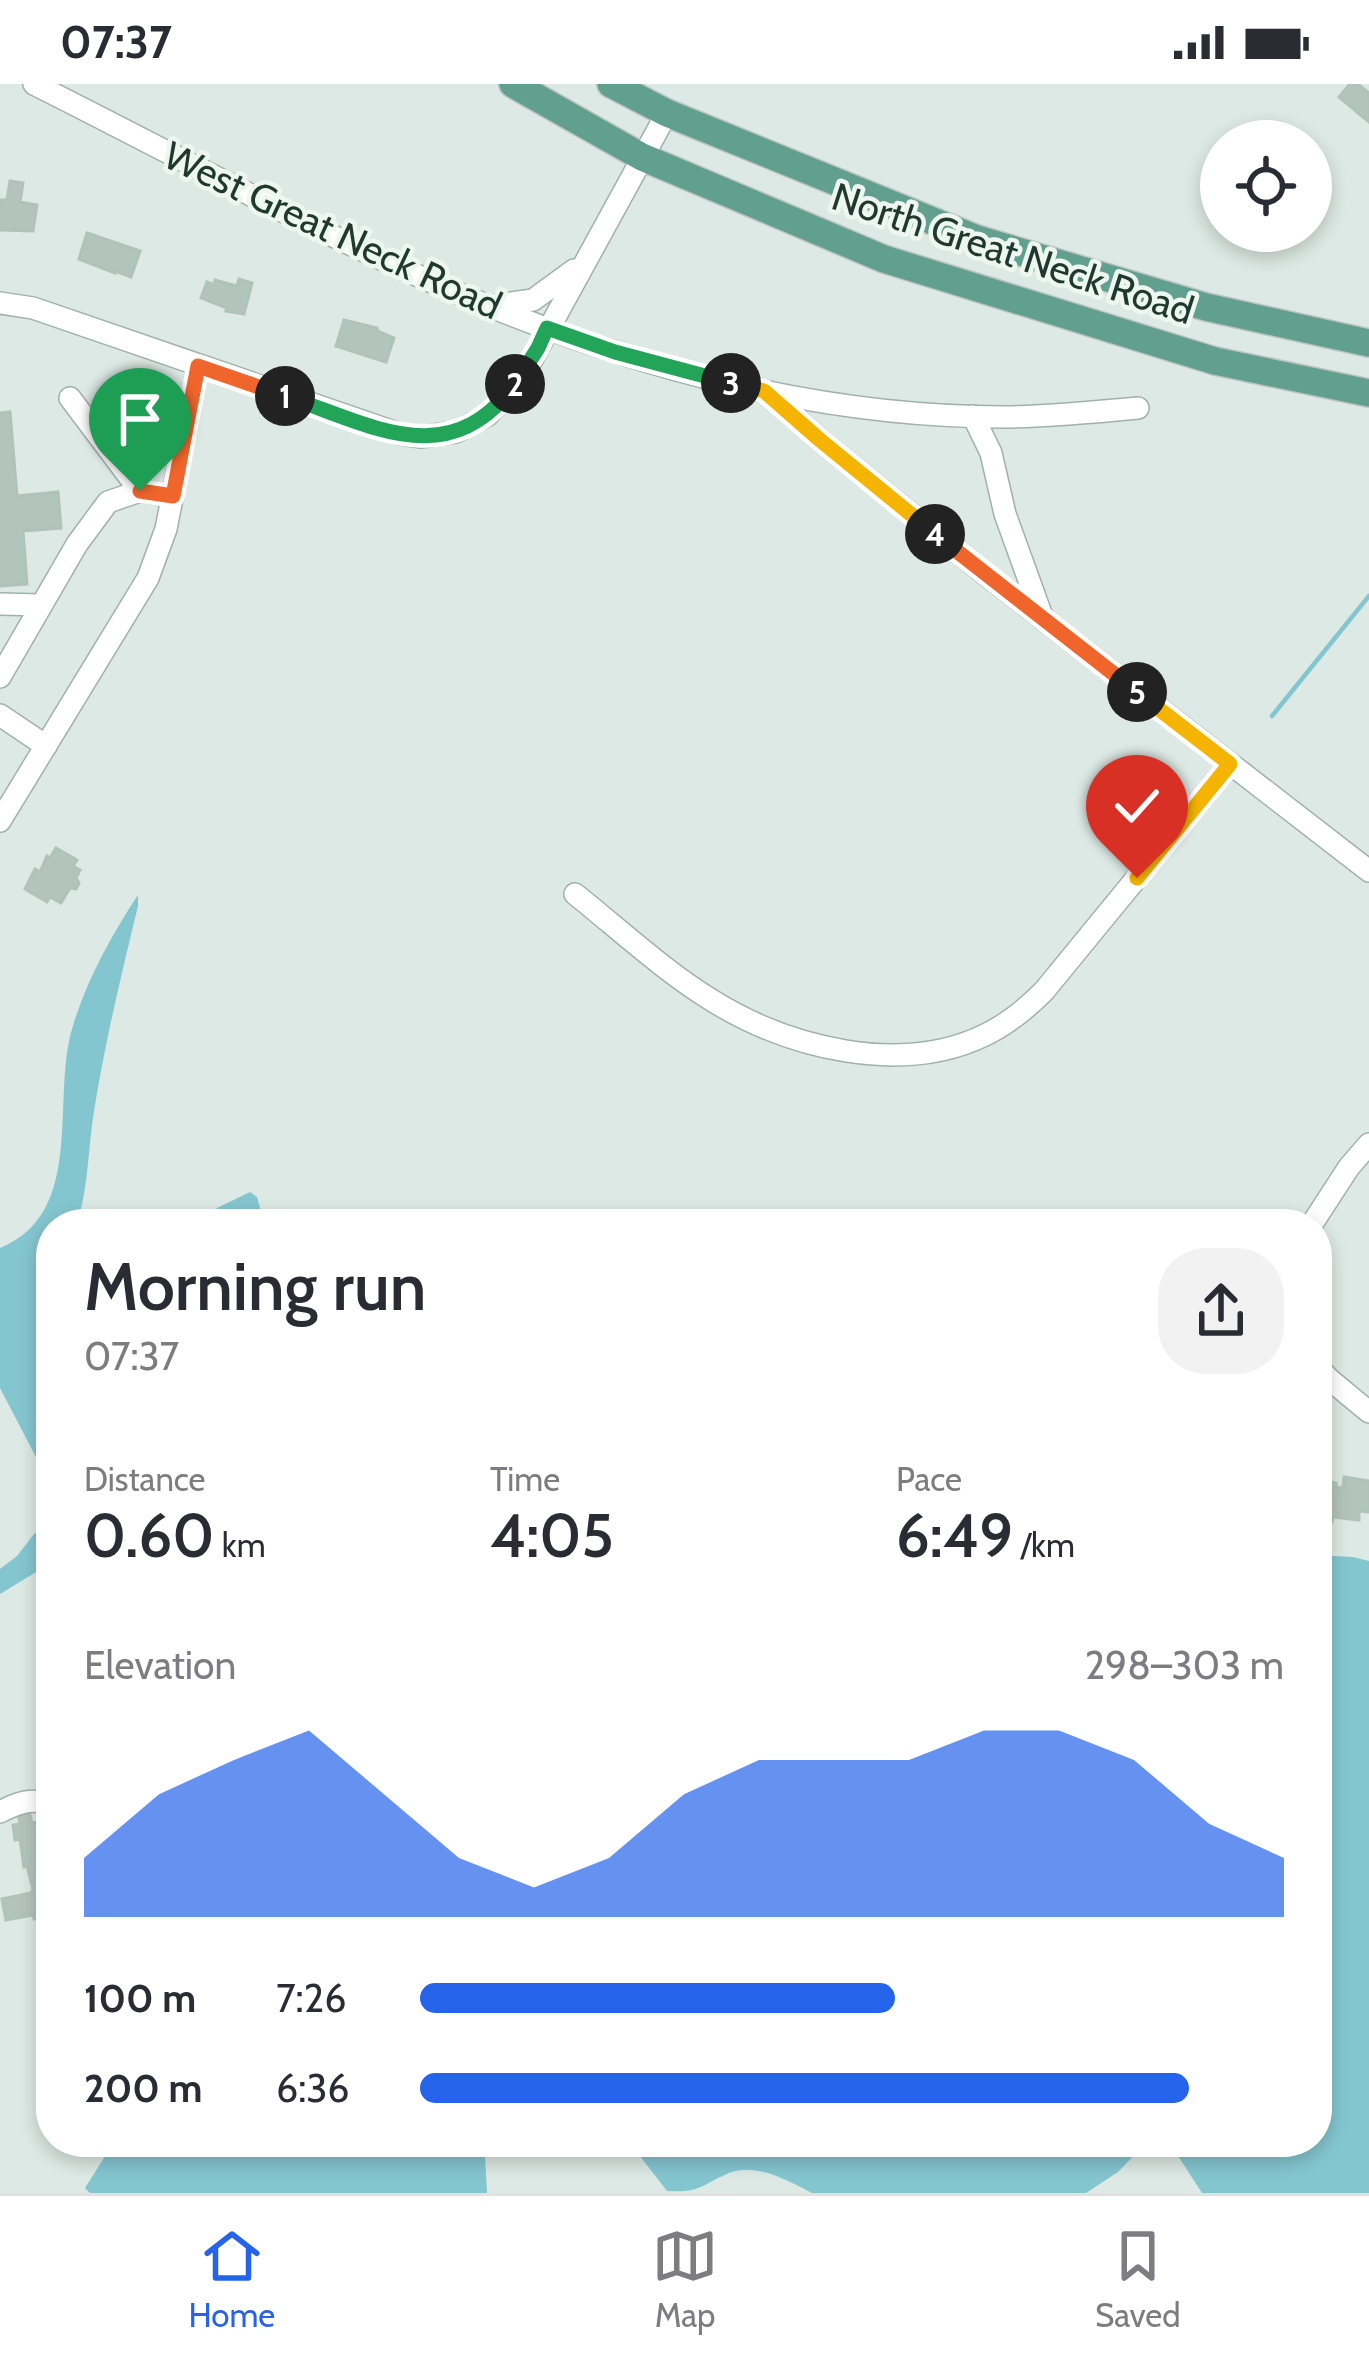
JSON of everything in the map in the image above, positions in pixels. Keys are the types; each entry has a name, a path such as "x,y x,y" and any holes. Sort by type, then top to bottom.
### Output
{"main road":[{"name":"North Great Neck Road","path":"513,84 642,157 884,259 1215,361 1369,393"},
{"name":"North Great Neck Road","path":"611,84 667,113 977,239 1206,307 1369,343"}],"street":[{"name":"West Great Neck Road","path":"34,84 359,248 547,328 672,368 764,391 864,407 974,416 1138,408"},
{"path":"0,303 33,308 400,434 440,436 488,415 529,365 667,113"},
{"path":"488,305 525,303 540,297 584,262"},
{"path":"0,821 148,578 173,496 198,366"},
{"path":"764,391 1044,619 1369,871"},
{"path":"70,398 140,491"},
{"path":"974,416 991,453 1005,514 1044,619"},
{"path":"0,677 77,544 109,502 140,491 173,496"},
{"path":"0,604 40,605"},
{"path":"0,715 46,746"},
{"path":"575,894 698,991 750,1021 843,1049 907,1054 940,1050 982,1037 1044,992 1230,764"},
{"path":"1322,1209 1369,1144"},
{"path":"1332,1381 1369,1412"},
{"path":"0,1812 18,1802 36,1801"}],"water":[{"path":"138,895 99,1080 81,1209 45,1209 60,1152 72,1029 118,926"},
{"path":"250,1192 260,1209 216,1209"},
{"path":"36,1220 36,1457 0,1388 0,1248"},
{"path":"34,1534 36,1572 0,1594 0,1569"},
{"path":"1332,1556 1369,1561 1369,2193 1202,2193 1179,2157 1332,2157"},
{"path":"105,2157 485,2157 487,2193 90,2193 85,2188"},
{"path":"641,2157 1132,2157 1086,2193 812,2193 772,2174 750,2170 729,2173 694,2189 667,2191"}],"building":[{"path":"1350,84 1369,93 1369,122 1339,97"},
{"path":"10,181 23,183 20,202 37,205 33,231 0,230 0,200 7,200"},
{"path":"87,233 140,251 131,277 79,259"},
{"path":"239,279 252,283 244,314 201,298 207,282 237,286"},
{"path":"344,320 377,328 394,338 386,362 336,346"},
{"path":"10,412 17,496 58,492 61,528 23,531 27,584 0,586 0,413"},
{"path":"56,848 77,860 73,866 80,870 76,889 70,888 61,903 50,897 47,902 25,889 35,869 40,872"},
{"path":"1344,1477 1369,1481 1369,1512 1359,1511 1359,1520 1333,1517 1332,1522 1332,1482 1343,1488"},
{"path":"29,1811 32,1823 36,1822 36,1919 33,1915 6,1920 2,1899 33,1889 20,1839 15,1840 13,1825 20,1824 18,1813"}],"waterway":[{"path":"1272,716 1369,596"}],"route":[{"path":"140,491 173,496 198,366 420,437 456,432 488,415 529,365 547,328 615,352 764,391 980,570 1230,764 1137,878"}]}
